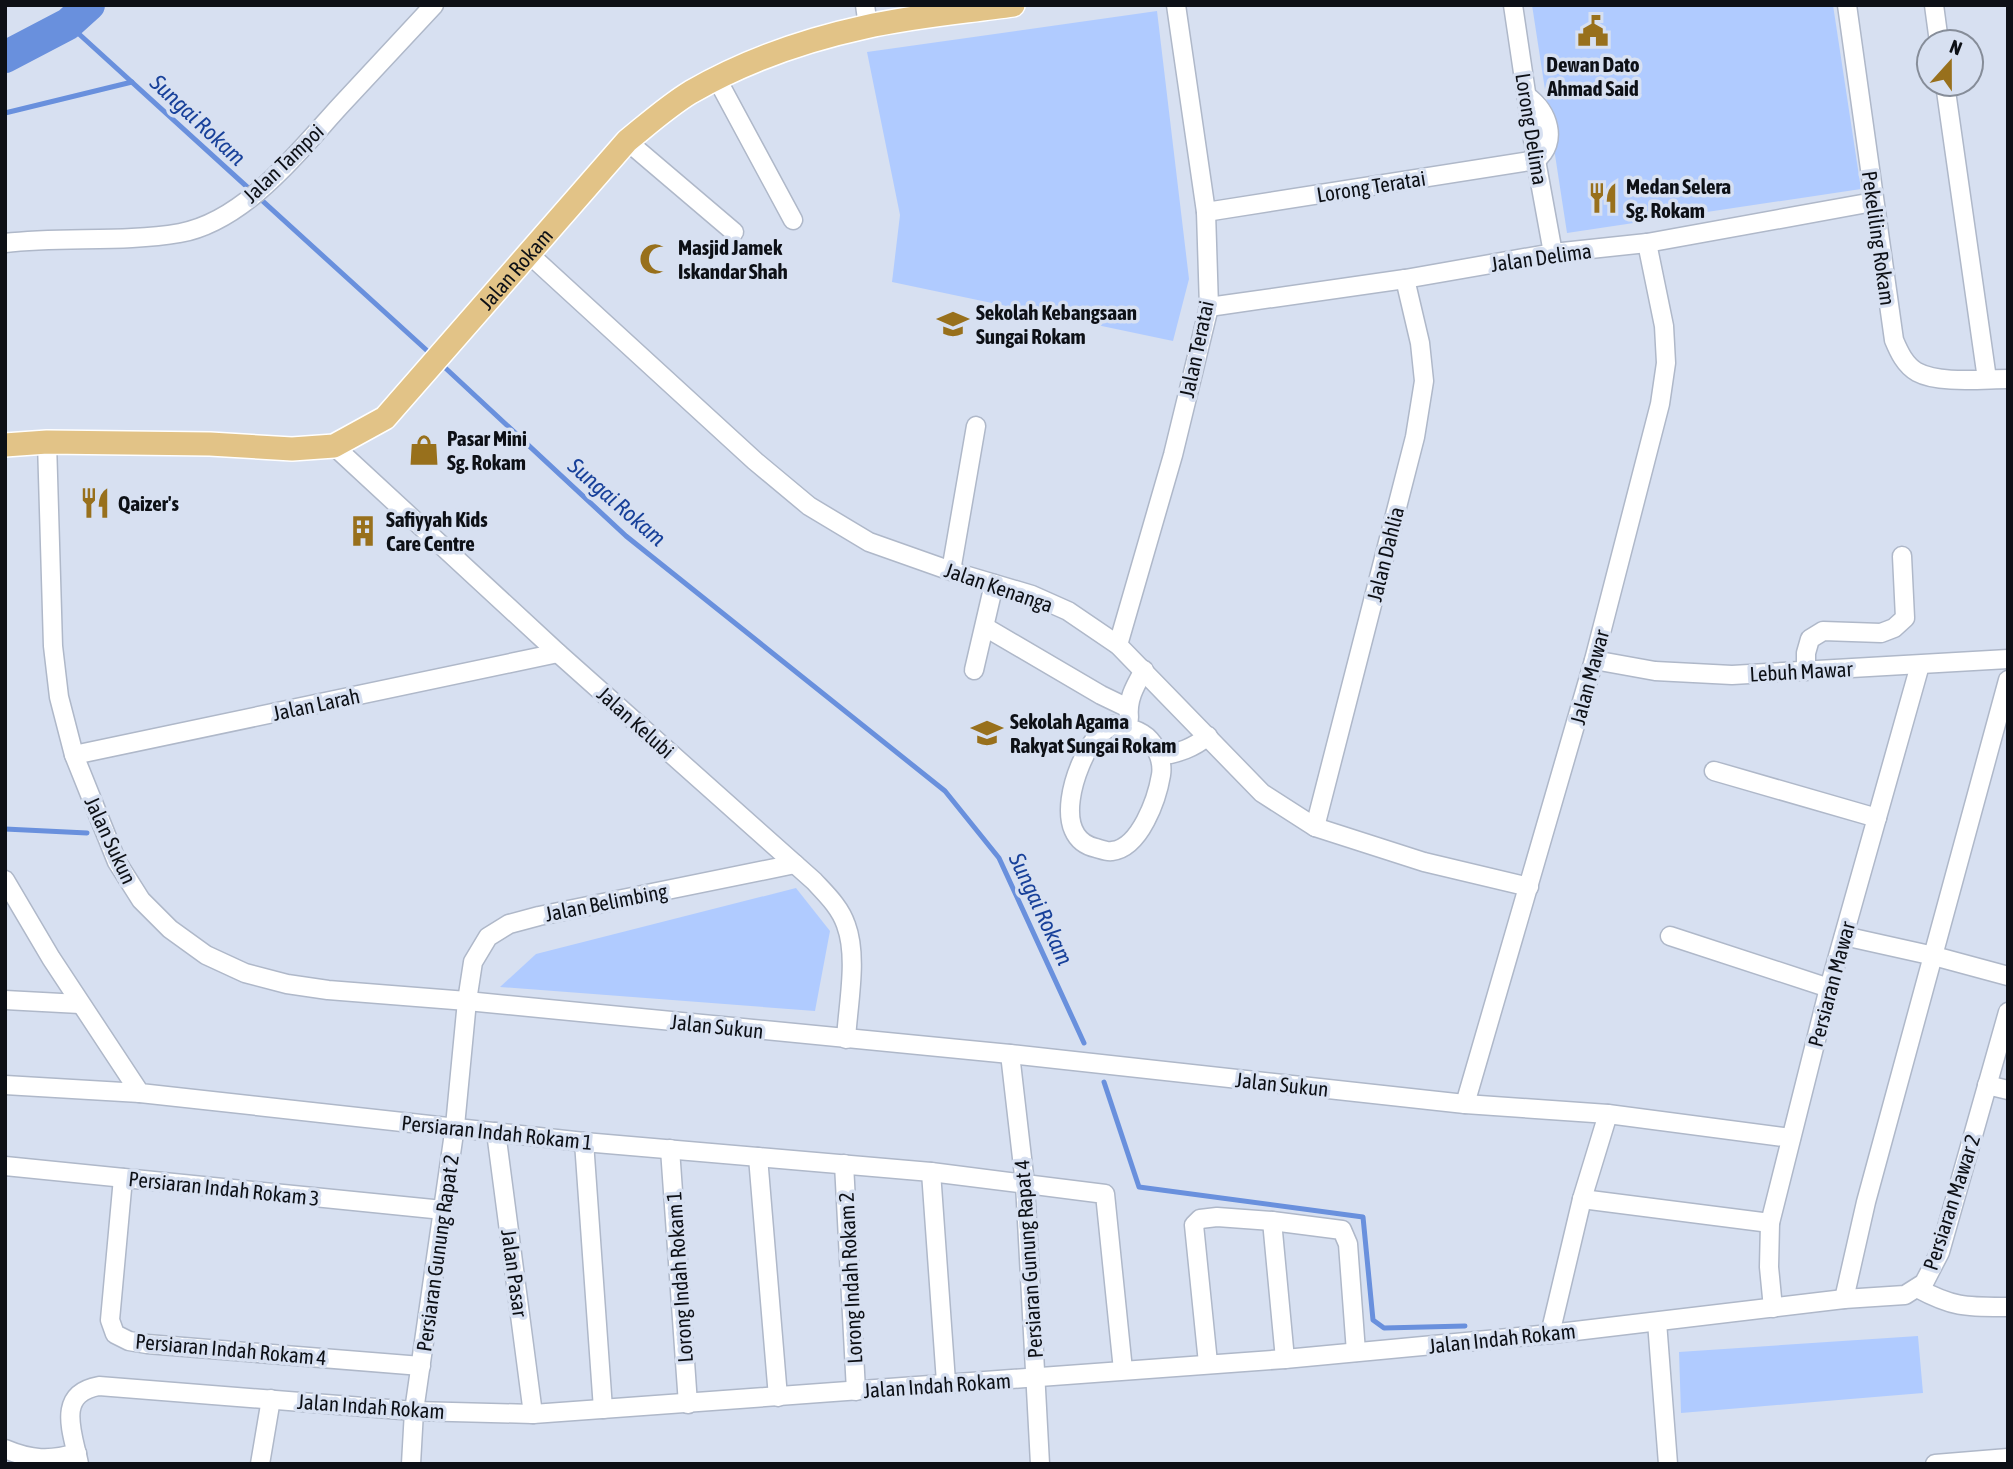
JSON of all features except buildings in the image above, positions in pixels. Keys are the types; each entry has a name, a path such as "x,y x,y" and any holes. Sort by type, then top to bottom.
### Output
{"main road":[{"name":"Jalan Rokam","path":"5,445 47,442 211,443 292,449 334,446 385,418 627,141 690,93 780,51 867,16 1013,5"}],"street":[{"name":"Jalan Tampoi","path":"5,243 111,240 181,233 215,222 243,203 276,174 434,5"},
{"name":"Jalan Teratai","path":"1118,645 1173,455 1209,307 1206,212 1176,5"},
{"name":"Lorong Delima","path":"1513,5 1553,253"},
{"name":"Pekeliling Rokam","path":"1847,5 1894,341 1902,358 1917,372 1936,377 2008,379"},
{"path":"1934,5 1937,28"},
{"path":"718,79 793,220"},
{"path":"1947,98 1987,379"},
{"path":"627,141 734,232"},
{"name":"Lorong Teratai","path":"1206,212 1536,160"},
{"name":"Jalan Delima","path":"1209,307 1405,279 1553,253 1647,243 1873,202"},
{"name":"Jalan Mawar","path":"1465,1104 1594,660 1660,404 1666,363 1664,326 1647,243"},
{"name":"Jalan Kenanga","path":"529,254 755,461 808,506 869,542 951,571 1032,595 1068,611 1118,645 1262,793 1315,827 1424,862 1529,887"},
{"name":"Jalan Dahlia","path":"1315,827 1415,437 1424,381 1420,344 1405,279"},
{"path":"951,571 976,426"},
{"name":"Jalan Sukun","path":"47,442 53,646 60,697 74,755 117,862 141,900 170,929 206,955 245,973 287,984 328,990 1010,1054 1465,1104 1608,1114 1791,1138"},
{"name":"Jalan Kelubi","path":"334,446 834,902 846,923 852,947 846,1039"},
{"path":"1806,671 1806,653 1810,639 1823,631 1881,633 1894,628 1905,618 1902,556"},
{"path":"975,670 994,584"},
{"path":"985,627 1128,708"},
{"name":"Jalan Larah","path":"74,755 558,653"},
{"name":"Lebuh Mawar","path":"1594,660 1655,671 1731,675 2008,659"},
{"name":"Persiaran Mawar","path":"1773,1308 1769,1267 1770,1223 1829,988 1920,665"},
{"path":"1131,728 1128,708 1133,690 1144,670"},
{"path":"1844,1299 1866,1202 2008,680"},
{"path":"1111,725 1131,728 1150,739 1160,756 1161,773 1149,811 1141,831 1128,844 1111,851 1089,846 1073,833 1069,818 1071,799 1087,752 1096,737 1111,725"},
{"path":"1160,756 1178,754 1195,747 1208,736"},
{"path":"1714,771 1877,818"},
{"name":"Jalan Belimbing","path":"467,1001 473,962 488,937 509,923 795,864"},
{"path":"5,880 80,1004 141,1093"},
{"path":"5,916 27,917"},
{"path":"1670,936 1829,988"},
{"path":"1844,936 2008,976"},
{"path":"5,1000 80,1004"},
{"name":"Persiaran Gunung Rapat 2","path":"411,1464 414,1411 455,1126 467,1001"},
{"name":"Persiaran Mawar 2","path":"1773,1308 1905,1295 1924,1283 1940,1252 2008,1012"},
{"name":"Persiaran Gunung Rapat 4","path":"1010,1054 1025,1184 1041,1464"},
{"name":"Persiaran Indah Rokam 1","path":"5,1085 141,1093 584,1142 931,1172 1105,1194 1124,1370"},
{"path":"1987,1086 2008,1090"},
{"path":"1549,1334 1582,1199 1608,1114"},
{"name":"Jalan Pasar","path":"496,1132 533,1414"},
{"path":"584,1142 603,1409"},
{"name":"Lorong Indah Rokam 1","path":"670,1149 688,1404"},
{"path":"758,1157 778,1397"},
{"name":"Lorong Indah Rokam 2","path":"844,1164 856,1391"},
{"name":"Persiaran Indah Rokam 3","path":"5,1166 443,1210"},
{"path":"931,1172 946,1382"},
{"name":"Persiaran Indah Rokam 4","path":"122,1178 110,1320 115,1334 130,1341 147,1344 421,1366"},
{"path":"1582,1199 1770,1223"},
{"path":"1208,1363 1194,1225 1200,1219 1217,1217 1342,1230 1348,1244 1356,1352"},
{"path":"1272,1221 1285,1359"},
{"path":"1917,1288 1943,1303 1967,1307 2008,1307"},
{"name":"Jalan Indah Rokam","path":"78,1458 69,1418 73,1401 84,1389 99,1386 414,1411 533,1414 1285,1359 1549,1334 1773,1308"},
{"path":"1657,1322 1668,1464"},
{"path":"260,1464 271,1399"},
{"path":"9,1453 33,1458 78,1458"},
{"path":"1935,1464 2008,1458"}],"shaded area":[{"path":"1532,5 1833,5 1861,189 1567,233"},
{"path":"1157,11 1189,279 1173,341 892,282 900,215 867,52"},
{"path":"796,888 830,931 815,1011 500,987 536,954"},
{"path":"1918,1336 1923,1393 1681,1413 1679,1352"}],"waterway":[{"path":"5,57 68,24 89,5"},
{"name":"Sungai Rokam","path":"68,24 433,356"},
{"path":"5,113 132,82"},
{"name":"Sungai Rokam","path":"440,363 626,536 945,791 999,858 1084,1043"},
{"path":"5,829 87,833"},
{"path":"1104,1082 1139,1187 1363,1217 1373,1320 1384,1328 1465,1326"}],"place":[{"name":"Dewan Dato Ahmad Said","path":"1593,31"},
{"name":"Medan Selera Sg. Rokam","path":"1603,198"},
{"name":"Masjid Jamek Iskandar Shah","path":"655,259"},
{"name":"Sekolah Kebangsaan Sungai Rokam","path":"953,324"},
{"name":"Pasar Mini Sg. Rokam","path":"424,450"},
{"name":"Qaizer's","path":"95,503"},
{"name":"Safiyyah Kids Care Centre","path":"363,531"},
{"name":"Sekolah Agama Rakyat Sungai Rokam","path":"987,733"}]}
